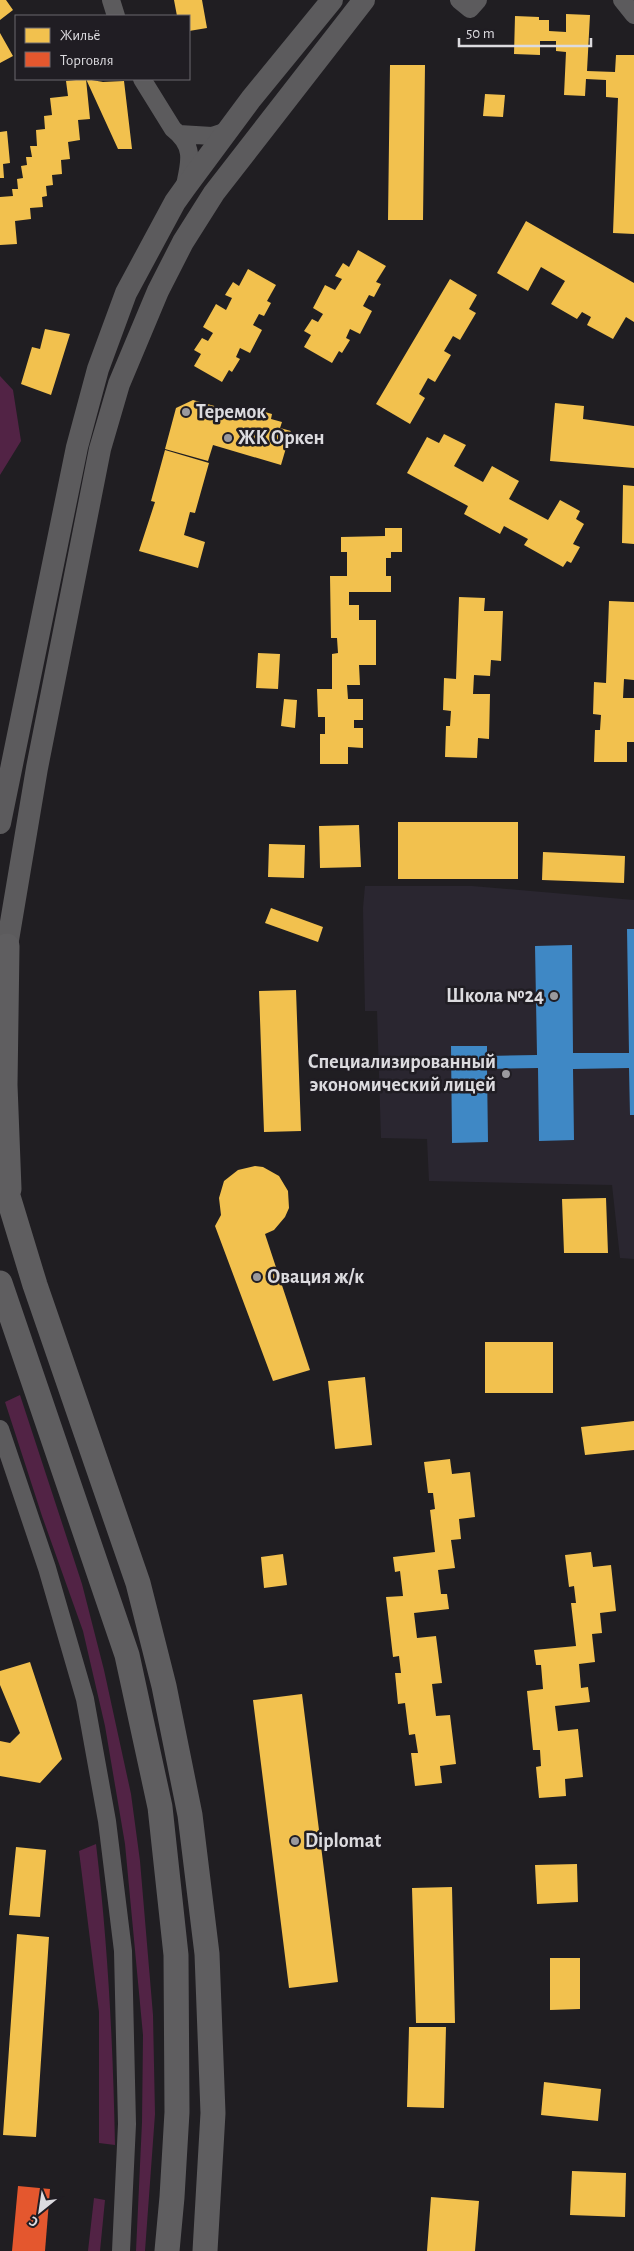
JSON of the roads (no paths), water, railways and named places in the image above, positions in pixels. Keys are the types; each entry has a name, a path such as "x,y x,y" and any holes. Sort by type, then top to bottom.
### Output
{"main road":[{"path":"4,954 5,1085 10,1204"},
{"path":"0,1170 35,1285 138,1583 164,1686 190,1815 207,1954 213,2113 205,2251"},
{"path":"0,1283 127,1655 160,1807 176,1955 177,2112 167,2251"}],"street":[{"path":"111,0 116,15"},
{"path":"0,823 77,447 98,369 126,293 175,202 251,99 332,0"},
{"path":"4,954 37,768 100,449 119,384 158,292 183,242 214,192 364,0"},
{"path":"460,0 470,9 478,0"},
{"path":"622,0 634,15"},
{"path":"143,80 173,129 180,134 191,157 185,188"},
{"path":"180,134 212,136 227,131"},
{"path":"0,1429 47,1568 85,1699 107,1821 123,1951 127,2124 121,2251"}],"place":[{"name":"Теремок","path":"186,412"},
{"name":"ЖК Оркен","path":"228,438"},
{"name":"Школа №24","path":"554,996"},
{"name":"Специализированный экономический лицей","path":"506,1074"},
{"name":"Овация ж/к","path":"257,1277"},
{"name":"Diplomat","path":"295,1841"}]}
